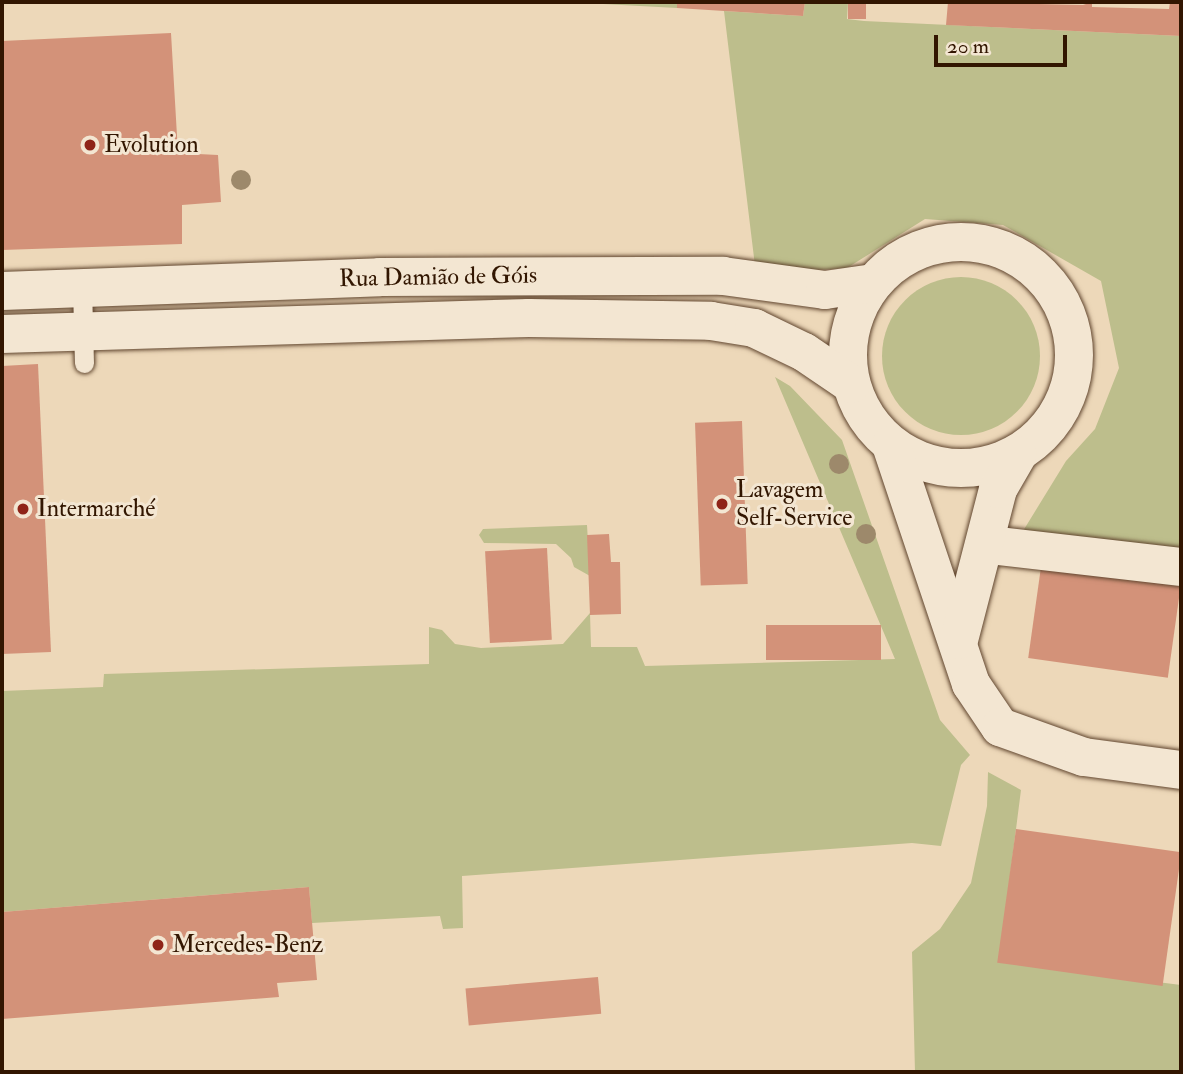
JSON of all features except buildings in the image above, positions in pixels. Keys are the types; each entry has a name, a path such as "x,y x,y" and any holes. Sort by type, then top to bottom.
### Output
{"street":[{"path":"970,241 1005,250 1044,278 1060,297 1073,330 1076,367 1066,402 1047,432 1018,455 987,467 953,469 920,462 891,445 865,418 850,384 847,349 854,314 873,283 911,254 933,245 970,241"},
{"name":"Rua Damião de Góis","path":"2,291 380,276 723,276 825,290 873,283"},
{"name":"Rua Damião de Góis","path":"2,334 83,346 528,318 711,321 754,328 804,352 850,384"},
{"path":"891,445 959,640 971,684 1000,727 1084,757 1181,770"},
{"path":"959,640 998,489 1018,455"},
{"path":"999,546 1181,568"}],"lane":[{"path":"82,287 83,346"}],"green space":[{"path":"677,2 677,8 603,4"},
{"path":"805,2 848,2 847,19 864,21 1181,36 1181,552 1023,531 1066,461 1095,429 1119,368 1101,281 1003,225 925,219 847,268 756,274 724,11 803,16"},
{"path":"961,277 991,283 1017,300 1034,326 1040,356 1034,386 1017,412 991,429 961,435 931,429 905,412 888,386 882,356 888,326 905,300 931,283"},
{"path":"775,377 790,386 842,440 940,720 970,755 961,765 941,846 912,843 462,876 463,928 443,929 440,916 312,923 309,887 2,912 2,691 103,687 104,674 429,664 429,627 442,630 455,644 481,648 563,644 590,613 591,647 637,647 645,666 895,659"},
{"path":"587,525 590,576 574,567 571,558 556,544 484,543 479,535 483,529"},
{"path":"988,772 1021,790 999,962 1181,985 1181,1072 915,1072 912,952 940,929 971,883 987,806"}],"place":[{"name":"Evolution","path":"90,145"},
{"name":"Lavagem Self-Service","path":"722,504"},
{"name":"Intermarché","path":"23,509"},
{"name":"Mercedes-Benz","path":"158,945"}]}
